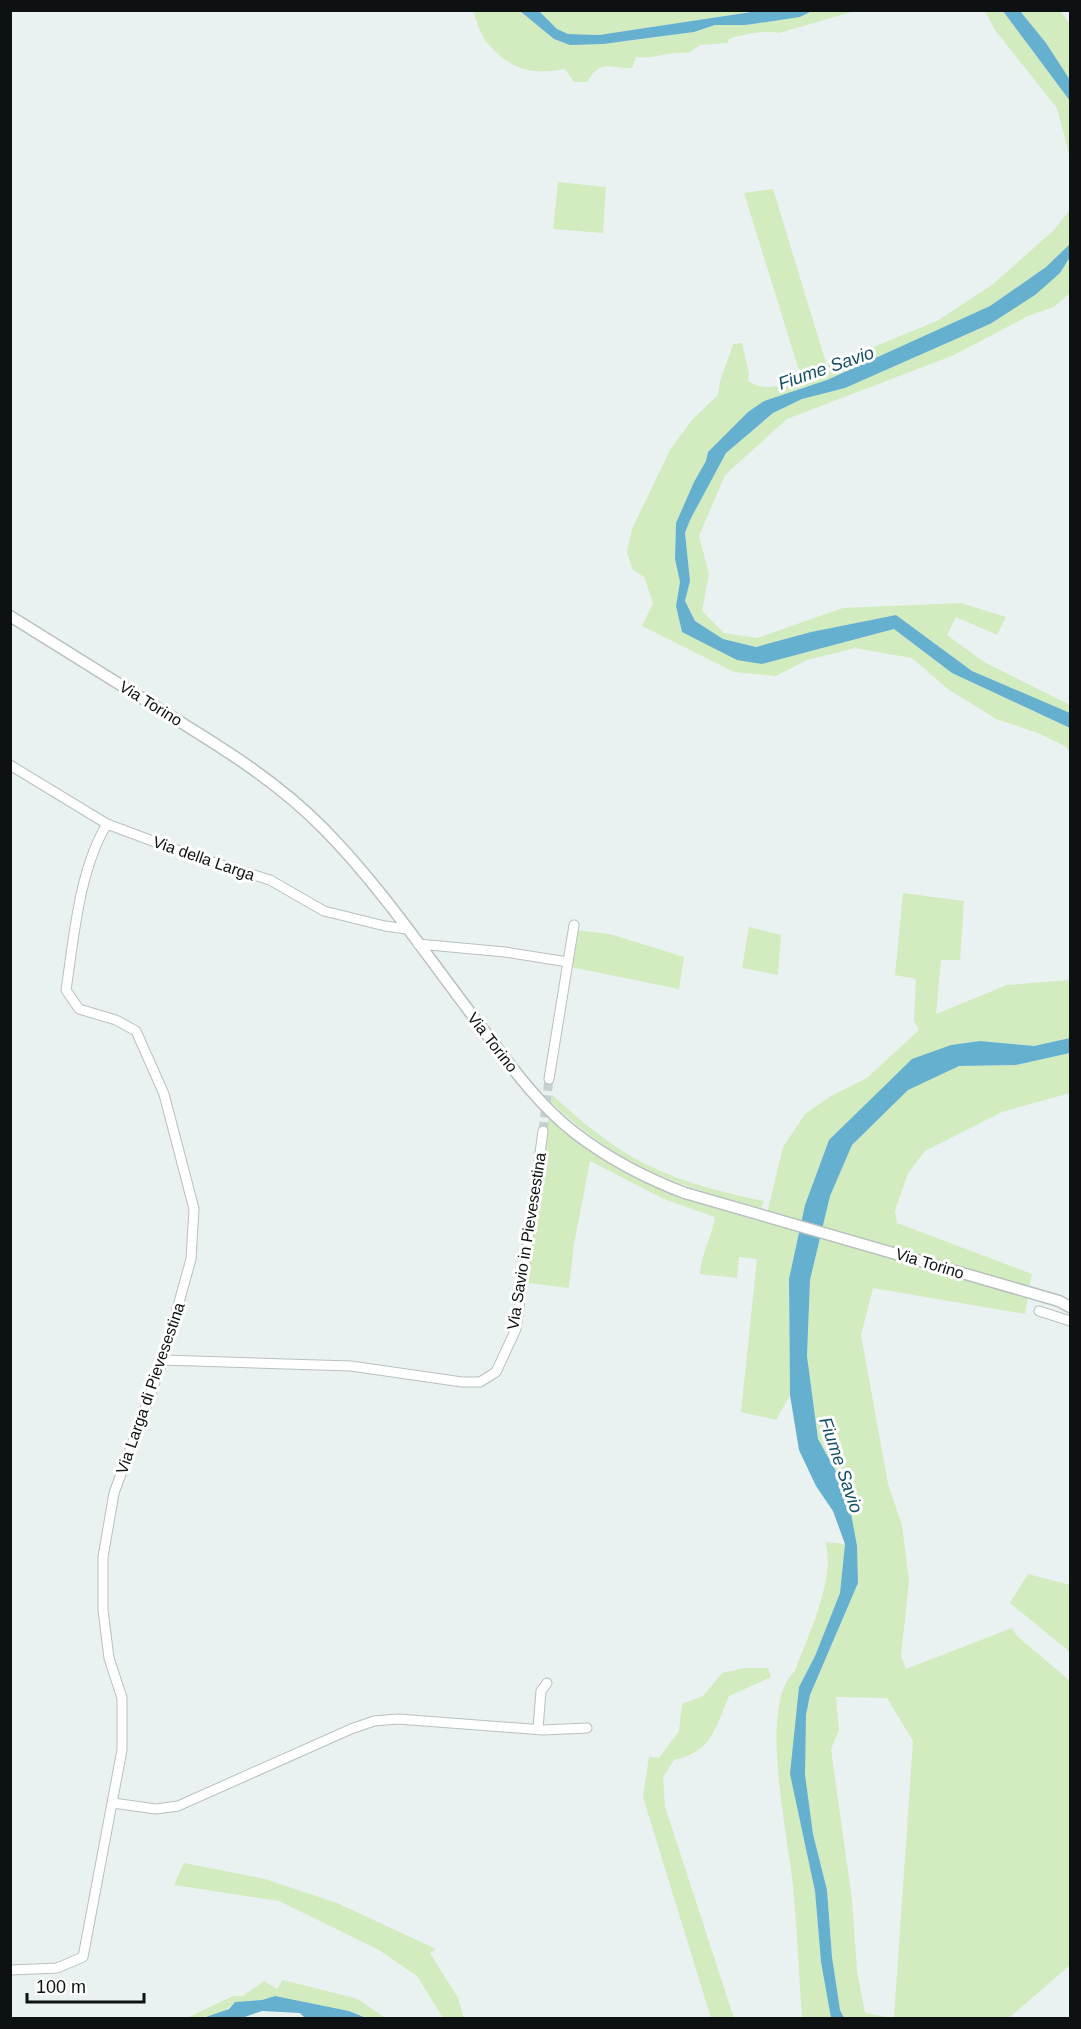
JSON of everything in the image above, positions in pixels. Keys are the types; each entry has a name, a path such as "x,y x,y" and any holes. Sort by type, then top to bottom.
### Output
{"main road":[{"name":"Via Torino","path":"10,616 216,743 269,780 325,830 418,944 508,1064 542,1103 573,1132 633,1171 659,1183 714,1202 897,1252 1059,1301 1071,1307"}],"street":[{"name":"Via della Larga","path":"10,765 107,824 190,855 270,880 324,911 406,929"},
{"name":"Via Larga di Pievesestina","path":"10,1970 57,1968 84,1957 122,1750 122,1698 109,1658 103,1610 103,1557 114,1493 163,1360 191,1259 194,1209 164,1094 136,1030 116,1020 79,1010 66,990 79,901 100,835 107,824"},
{"path":"549,1079 574,925"},
{"path":"418,944 505,952 568,962"},
{"name":"Via Savio in Pievesestina","path":"163,1360 351,1366 462,1382 480,1382 496,1372 516,1329 543,1131"},
{"path":"1039,1311 1070,1320"},
{"path":"537,1729 541,1691 548,1683"},
{"path":"112,1803 156,1809 178,1806 351,1729 374,1721 398,1719 537,1729 587,1728"}],"green space":[{"path":"473,11 520,11 554,39 570,45 629,41 694,32 715,25 746,25 800,17 812,11 855,11 779,33 754,33 729,39 728,43 700,45 688,53 636,57 632,68 606,66 597,70 587,82 574,82 565,69 533,71 506,61 486,42"},
{"path":"539,11 758,11 599,35 568,34 557,29"},
{"path":"985,11 1003,11 1070,101 1070,210 1069,154 1057,108 995,30"},
{"path":"1020,11 1060,11 1070,24 1070,80"},
{"path":"558,182 606,187 603,233 553,229"},
{"path":"773,189 827,366 937,321 992,285 1053,231 1070,210 1070,247 1046,267 990,306 827,380 764,401 748,412 708,452 707,461 694,482 676,523 675,559 680,582 676,606 682,632 762,664 894,629 952,673 1070,728 1070,752 1065,746 1038,733 996,719 948,689 912,658 855,648 807,660 776,676 734,672 642,626 653,603 644,577 632,569 627,552 632,529 670,450 692,420 718,395 733,344 742,343 749,373 748,381 755,385 774,386 801,377 744,193"},
{"path":"1070,257 1070,293 1054,307 1028,316 954,355 787,419 725,475 699,536 709,574 702,611 724,633 757,638 843,608 961,603 1006,617 997,635 956,617 947,635 984,662 1070,705 1070,713 972,671 896,615 811,632 756,647 723,639 695,621 685,601 690,581 685,533 726,453 773,413 802,399 845,388 990,324 1060,273"},
{"path":"903,893 964,901 960,960 941,960 936,1014 1007,985 1070,980 1070,1038 1034,1046 980,1041 951,1045 829,1140 805,1205 789,1279 790,1395 776,1420 741,1412 757,1259 739,1257 737,1278 700,1274 702,1259 715,1217 664,1199 590,1161 574,1244 569,1288 528,1283 536,1197 549,1115 607,1162 650,1185 765,1222 783,1147 805,1114 831,1096 867,1078 919,1030 914,1021 916,979 895,975"},
{"path":"749,927 781,935 778,975 742,968"},
{"path":"575,930 610,934 684,957 679,989 571,967"},
{"path":"1070,1053 1070,1093 1002,1112 925,1151 908,1173 895,1211 897,1223 1032,1274 1025,1314 873,1288 861,1335 888,1484 902,1525 909,1581 901,1656 906,1669 1012,1628 1017,1636 1070,1681 1070,1965 1009,2018 894,2018 844,2018 840,2010 832,1957 827,1890 813,1834 804,1775 806,1715 810,1695 858,1583 857,1546 847,1491 818,1439 807,1356 810,1280 830,1196 852,1145 908,1089 959,1066 1016,1065","holes":["836,1697 887,1698 913,1741 894,2018 865,2013 857,1971 852,1900 831,1749 839,1730"]},
{"path":"552,1095 626,1154 683,1180 764,1201 761,1208 701,1191 648,1170 600,1142 575,1124 551,1102"},
{"path":"825,1542 845,1544 840,1593 815,1656 799,1687 794,1791 815,1891 821,1962 831,2018 802,2018 793,1886 778,1773 778,1712 784,1688 795,1671 824,1589 828,1556"},
{"path":"1028,1574 1070,1585 1070,1652 1010,1603"},
{"path":"744,1668 768,1668 771,1677 729,1696 715,1729 705,1745 687,1756 674,1760 663,1777 665,1807 734,2018 711,2018 643,1797 649,1757 659,1758 679,1731 682,1704 703,1696 722,1673"},
{"path":"184,1863 265,1879 337,1903 436,1949 430,1953 458,1998 464,2018 443,2018 417,1976 379,1950 279,1901 174,1885"},
{"path":"283,1980 358,1999 385,2018 366,2018 349,2011 275,1996 262,2000 235,2002 225,2010 213,2015 187,2018 233,1996 243,1996 264,1981 277,1989"}],"water":[{"path":"520,11 539,11 557,29 568,34 599,35 758,11 812,11 800,17 746,25 715,25 694,32 603,44 570,45 554,39"},
{"path":"1003,11 1020,11 1046,43 1070,80 1070,101"},
{"path":"1070,244 1070,257 1060,273 1035,295 990,324 845,388 802,399 773,413 726,453 685,533 690,581 685,601 695,621 723,639 756,647 811,632 896,615 972,671 1070,713 1070,728 952,673 894,629 762,664 737,660 682,632 676,606 680,582 675,559 676,523 706,461 708,452 748,412 764,401 827,380 990,306 1046,267"},
{"path":"1070,1038 1070,1053 1016,1065 959,1066 908,1090 852,1145 830,1196 810,1280 807,1356 818,1439 847,1491 857,1546 858,1583 810,1695 806,1715 805,1775 813,1834 827,1890 832,1957 840,2010 844,2018 831,2018 821,1962 815,1891 790,1774 799,1687 815,1656 840,1593 845,1544 833,1511 816,1486 799,1450 790,1395 789,1279 805,1205 829,1140 912,1059 951,1045 980,1041 1034,1046"},
{"path":"275,1996 349,2011 366,2018 305,2018 300,2013 262,2011 242,2018 203,2018 229,2009 235,2002 262,2000"}],"tunnel":[{"path":"543,1131 549,1079"}],"water label":[{"name":"Fiume Savio","path":"826,368"},
{"name":"Fiume Savio","path":"841,1465"}]}
